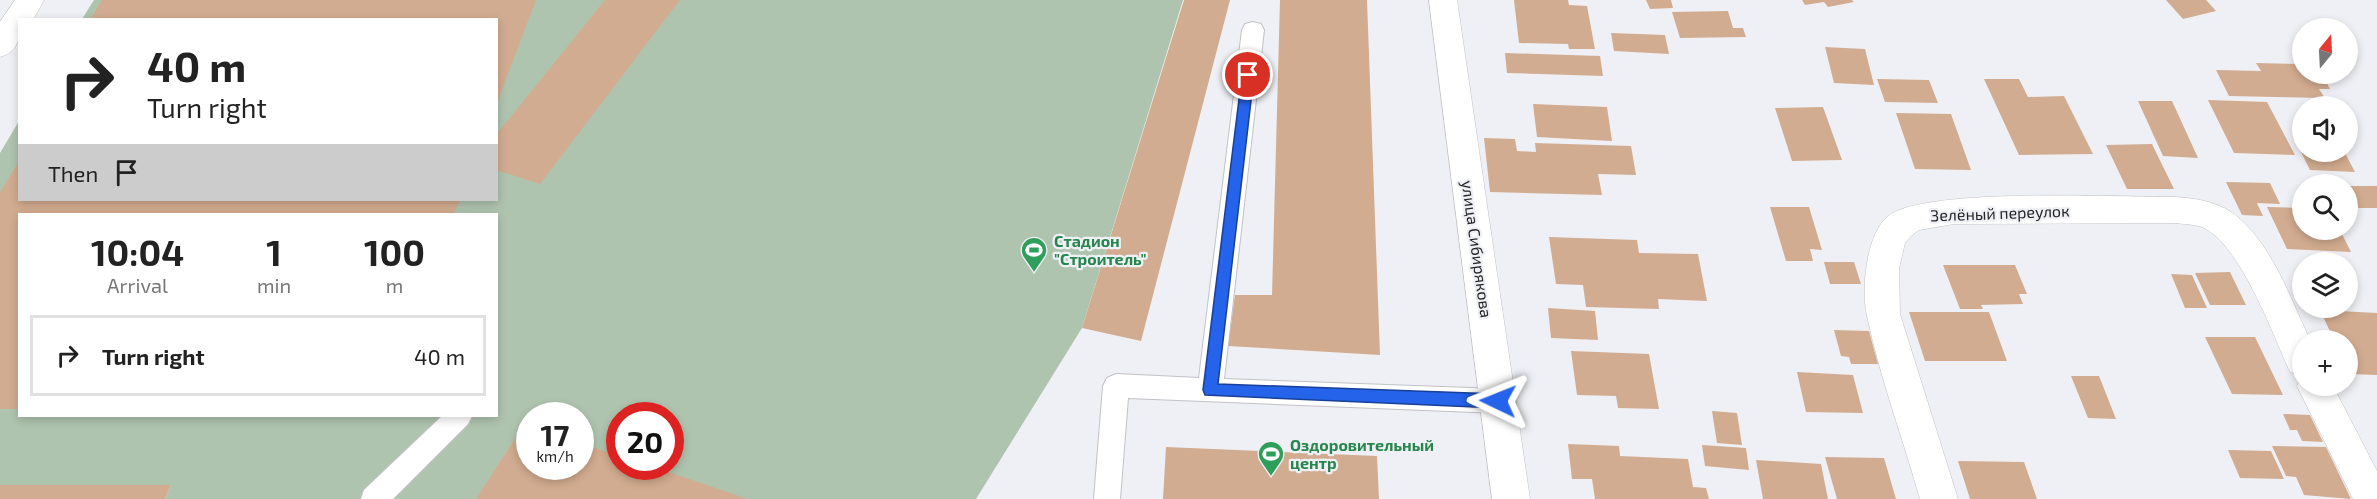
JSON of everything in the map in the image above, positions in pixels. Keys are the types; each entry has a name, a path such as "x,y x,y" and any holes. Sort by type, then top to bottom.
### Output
{"street":[{"path":"18,18 30,0"},
{"name":"улица Сибирякова","path":"1443,0 1511,499"},
{"path":"0,46 18,18"},
{"name":"Зелёный переулок","path":"1939,499 1883,314 1882,268 1890,237 1911,218 1954,212 2174,210 2210,216 2229,228 2238,238 2292,342"},
{"path":"2320,396 2372,499"}],"lane":[{"path":"1210,390 1253,30"},
{"path":"1107,499 1116,386 1498,401"},
{"path":"374,499 458,417"}],"green space":[{"path":"94,0 1183,0 1082,328 976,499 165,499 171,485 0,485 0,153 18,123 18,201 498,201 498,18 83,18"}],"building":[{"path":"102,0 536,0 498,100 498,18 91,18"},
{"path":"605,0 680,0 540,184 498,171 498,133"},
{"path":"1184,0 1230,0 1141,341 1082,328"},
{"path":"1280,0 1367,0 1380,355 1228,346 1235,295 1272,295"},
{"path":"1514,0 1568,0 1569,5 1587,6 1595,49 1569,49 1568,44 1519,43"},
{"path":"1646,0 1671,0 1673,8 1650,9"},
{"path":"1802,0 1852,0 1854,2 1828,7 1824,2 1805,5"},
{"path":"2166,0 2206,0 2216,11 2183,19"},
{"path":"1728,11 1733,28 1743,28 1746,37 1680,38 1672,12"},
{"path":"1611,33 1665,35 1669,54 1614,51"},
{"path":"1825,47 1865,49 1874,85 1834,83"},
{"path":"1505,53 1600,56 1603,76 1507,73"},
{"path":"2256,63 2292,64 2292,84 2327,84 2330,89 2319,89 2324,96 2229,96 2216,70 2261,71"},
{"path":"1877,79 1929,80 1938,103 1885,102"},
{"path":"1984,79 2019,79 2028,97 2064,96 2093,154 2019,155"},
{"path":"2208,100 2267,102 2292,149 2292,155 2234,153"},
{"path":"2138,101 2172,101 2198,158 2163,156"},
{"path":"1533,104 1607,107 1612,141 1537,137"},
{"path":"1823,107 1842,160 1792,161 1775,108"},
{"path":"1896,113 1951,114 1971,170 1915,169"},
{"path":"1484,138 1515,139 1517,151 1536,152 1535,143 1631,146 1636,175 1598,174 1602,195 1490,192"},
{"path":"2152,144 2174,189 2127,189 2106,145"},
{"path":"2306,162 2350,162 2355,172 2310,170"},
{"path":"18,163 18,201 460,201 454,213 18,213 18,409 0,409 0,192"},
{"path":"2226,182 2270,183 2280,204 2257,203 2263,216 2242,215"},
{"path":"2358,186 2377,186 2377,208 2358,208"},
{"path":"1770,207 1809,207 1822,250 1810,249 1813,261 1786,261"},
{"path":"2267,207 2292,208 2292,240 2345,240 2351,252 2287,249"},
{"path":"1549,237 1637,240 1639,253 1698,254 1707,301 1658,299 1659,309 1586,307 1583,285 1556,284"},
{"path":"1824,262 1854,262 1861,284 1830,284"},
{"path":"1943,265 2015,265 2027,294 2019,294 2023,304 1981,305 1983,309 1960,309"},
{"path":"2230,272 2246,305 2210,305 2195,273"},
{"path":"2171,274 2192,275 2207,308 2185,308"},
{"path":"1548,308 1595,311 1598,340 1551,338"},
{"path":"1909,312 1989,312 2007,361 1925,361"},
{"path":"2358,312 2377,313 2377,375 2358,374 2358,330 2329,330 2324,318 2358,318"},
{"path":"1834,330 1869,331 1878,364 1851,364 1849,357 1841,356"},
{"path":"2205,337 2255,337 2283,395 2232,394"},
{"path":"1571,351 1649,354 1659,409 1618,408 1616,396 1577,395"},
{"path":"1797,372 1853,375 1863,413 1806,412"},
{"path":"2071,376 2099,376 2116,419 2088,418"},
{"path":"1712,411 1737,413 1742,445 1717,443"},
{"path":"2283,414 2310,415 2323,442 2302,441 2297,430 2290,430"},
{"path":"516,437 516,480 594,480 594,448 606,451 606,480 684,480 684,477 748,499 476,499"},
{"path":"1568,444 1619,446 1620,456 1688,459 1693,487 1706,488 1709,499 1595,499 1592,479 1572,479"},
{"path":"1702,445 1746,448 1749,470 1705,466"},
{"path":"2272,446 2326,447 2351,499 2304,495 2296,477 2286,476"},
{"name":"Оздоровительный центр","path":"1166,447 1377,456 1379,499 1163,499"},
{"path":"2228,450 2271,451 2284,479 2240,478"},
{"path":"1825,457 1884,458 1896,499 1837,499"},
{"path":"1756,460 1821,464 1828,499 1763,499"},
{"path":"1958,461 2024,462 2037,499 1970,499"},
{"path":"0,485 171,485 165,499 0,499"}],"place":[{"name":"Стадион \"Строитель\"","path":"1034,273"},
{"name":"Оздоровительный центр","path":"1271,477"}],"route":[{"path":"1248,75 1210,390 1498,401"}]}
